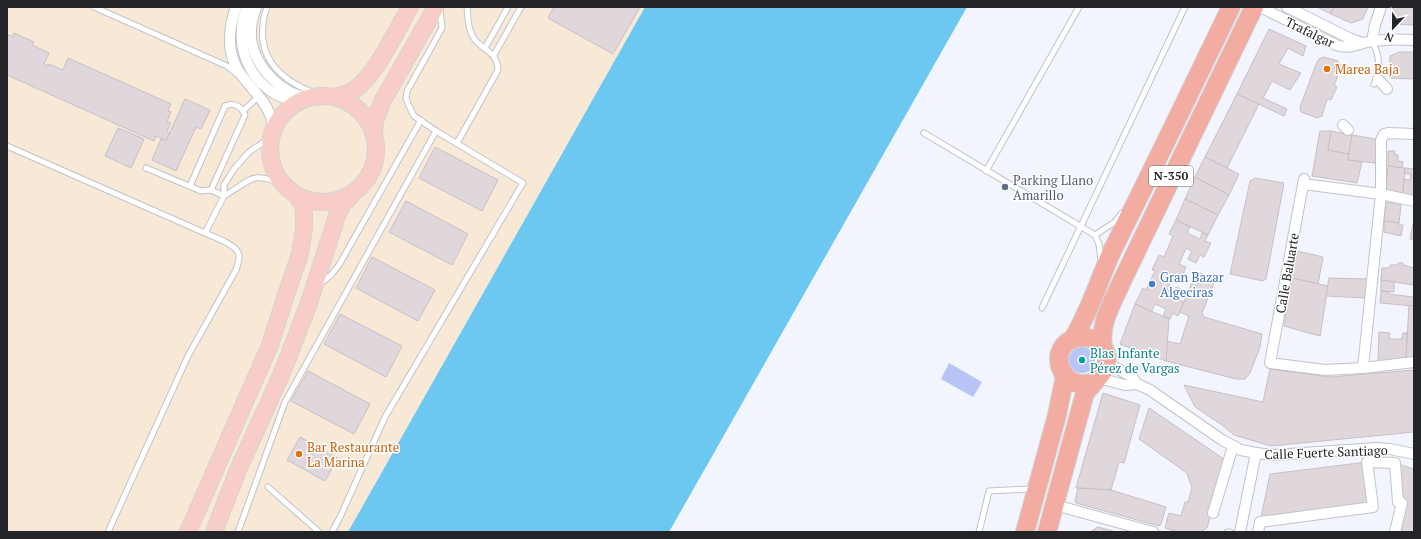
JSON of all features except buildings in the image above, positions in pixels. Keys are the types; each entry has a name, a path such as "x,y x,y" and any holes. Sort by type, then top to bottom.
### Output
{"highway":[{"name":"N-350","path":"1025,532 1037,484 1058,415 1065,376 1060,366 1060,354 1063,348 1072,340 1083,321 1103,271 1231,7"},
{"name":"N-350","path":"1047,532 1085,393 1106,368 1105,352 1102,342 1103,326 1122,281 1254,7"},
{"path":"1072,340 1078,337 1090,338 1100,345 1105,352"},
{"path":"1065,376 1076,383 1088,384 1095,381"}],"main road":[{"path":"188,532 270,345 300,254 304,228 303,205 297,196 285,185 276,173 270,157 269,147 271,136 278,119 284,112 303,100 329,97 354,90 366,80 376,66 410,7"},
{"path":"297,196 315,202 325,203 344,199 363,185 371,173 376,154 374,135 375,121 382,102 436,7"},
{"path":"329,97 342,100 359,110 374,135"},
{"path":"217,531 238,470 282,373 313,290 337,216 343,204 352,194"}],"street":[{"path":"236,7 230,30 229,41 234,61 237,69 258,96 270,115 272,125 271,136"},
{"path":"247,7 240,32 241,45 250,68 266,87 275,94 290,100 303,100"},
{"path":"256,7 250,30 252,44 258,58 265,71 276,83 303,100"},
{"name":"Trafalgar","path":"1260,7 1336,45 1346,48 1367,42 1392,39 1414,40"},
{"name":"Trafalgar","path":"1287,7 1351,39 1367,42"},
{"path":"1367,42 1381,7"},
{"path":"1376,82 1387,89"},
{"path":"1414,134 1388,133 1384,131 1381,140 1380,194 1363,368 1414,362"},
{"name":"Calle Baluarte","path":"1363,368 1325,370 1270,363 1303,182 1380,194"},
{"path":"1380,194 1414,201"},
{"name":"Calle Fuerte Santiago","path":"1105,352 1113,366 1132,377 1137,384 1150,390 1233,446 1256,453 1275,455 1376,448 1414,454"},
{"name":"Calle Fuerte Santiago","path":"1095,381 1106,380 1125,386 1137,384"},
{"path":"1213,513 1233,446"},
{"path":"1240,532 1256,453"},
{"path":"1258,532 1260,522 1373,507 1367,462 1395,463 1398,502 1402,503 1395,532"},
{"path":"1054,505 1153,532"}],"lane":[{"path":"94,7 227,66 247,82"},
{"path":"266,7 262,26 263,41 265,51 274,66 293,84 303,89 329,97"},
{"path":"332,532 385,417 523,183 436,131 414,116 410,110 406,98 407,91 442,28 440,7"},
{"path":"457,143 498,70 498,63 494,55 476,40 470,29 467,7"},
{"path":"485,48 508,7"},
{"path":"494,55 521,7"},
{"path":"986,171 1079,7"},
{"path":"1042,308 1185,7"},
{"path":"1367,42 1377,50 1379,62 1376,82"},
{"path":"243,111 258,96"},
{"path":"190,186 225,106 228,104 237,105 243,111 245,116 211,190"},
{"path":"313,290 331,275 339,265 421,120"},
{"path":"238,532 284,402 436,131"},
{"path":"924,133 1095,235 1099,244 1103,271"},
{"path":"206,233 224,196 224,185 234,169 249,152 271,136"},
{"path":"7,146 206,233 233,246 237,249 240,257 236,270 188,356 108,532"},
{"path":"146,168 201,191 211,190 224,196"},
{"path":"224,196 250,179 259,177 268,178 285,185"},
{"path":"1129,205 1143,188"},
{"path":"1095,235 1115,222 1124,211"},
{"path":"979,532 989,491 1029,489 1037,484"},
{"path":"268,487 319,532"}],"shaded area":[{"path":"7,7 645,7 348,532 7,532"},
{"path":"645,7 967,7 669,532 348,532"},
{"path":"1082,347 1091,351 1095,360 1091,369 1082,373 1073,369 1069,360 1073,351"},
{"path":"949,363 982,382 973,397 941,379"}],"place":[{"name":"Marea Baja","path":"1327,69"},
{"name":"Parking Llano Amarillo","path":"1005,187"},
{"name":"Gran Bazar Algeciras","path":"1152,284"},
{"name":"Blas Infante Pérez de Vargas","path":"1082,360"},
{"name":"Bar Restaurante La Marina","path":"299,454"}]}
